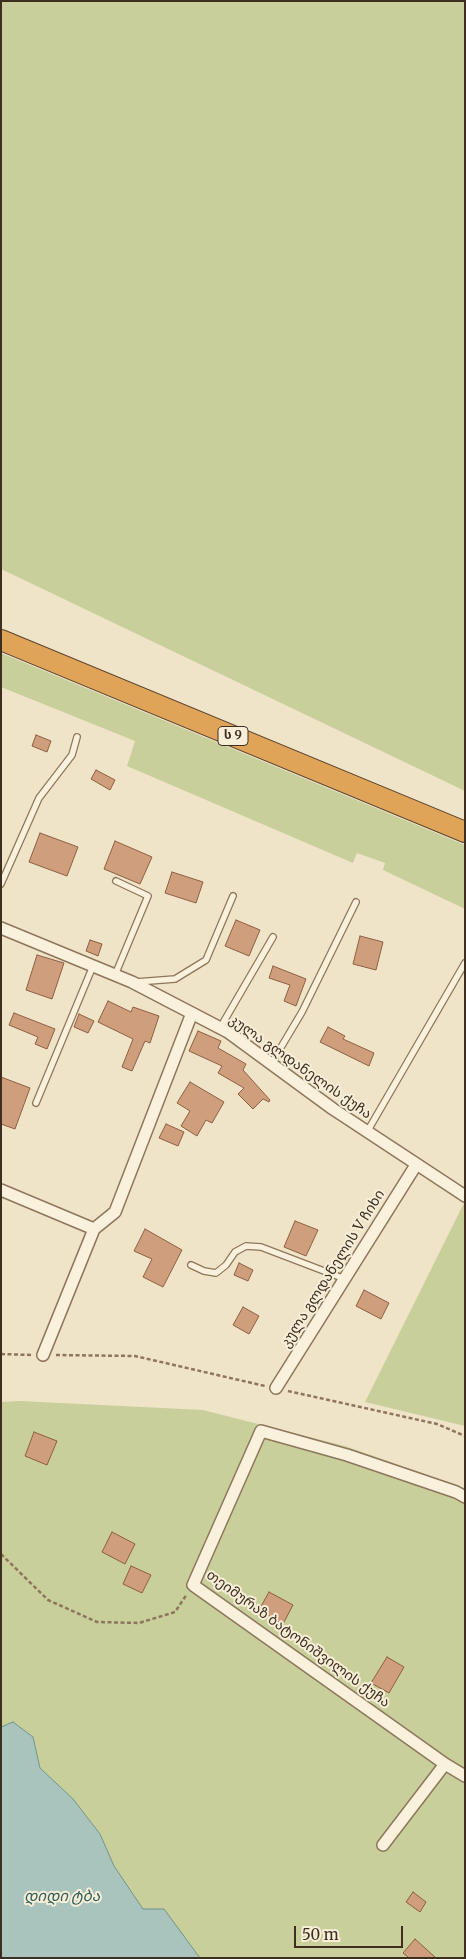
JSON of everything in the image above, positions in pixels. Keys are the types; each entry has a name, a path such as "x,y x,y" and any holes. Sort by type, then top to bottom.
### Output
{"highway":[{"name":"ს 9","path":"1,640 465,832"}],"street":[{"name":"კულა გლდანელის ქუჩა","path":"1,928 132,982 220,1028 367,1132 465,1196"},
{"path":"43,1355 94,1229 116,1212 192,1014"},
{"name":"კულა გლდანელის V ჩიხი","path":"276,1388 416,1165"},
{"path":"1,1190 94,1229"},
{"name":"თეიმურაზ ბატონიშვილის ქუჩა","path":"465,1497 456,1492 347,1454 261,1431 194,1585 445,1764 465,1776"},
{"path":"383,1845 445,1764"}],"lane":[{"path":"1,884 39,798 72,755 77,737"},
{"path":"115,975 148,896 116,881"},
{"path":"132,982 175,979 206,960 233,896"},
{"path":"271,1064 302,1012 356,902"},
{"path":"220,1028 273,937"},
{"path":"367,1132 465,962"},
{"path":"36,1103 93,966"},
{"path":"191,1265 204,1271 216,1273 226,1265 234,1252 246,1246 261,1247 345,1279"}],"path":[{"path":"1,1354 135,1356 437,1424 465,1436"},
{"path":"1,1554 48,1600 97,1622 139,1623 175,1612 194,1585"}],"green space":[{"path":"1,1 465,1 465,791 1,569"},
{"path":"1,653 465,845 465,909 383,870 385,863 357,853 353,863 127,766 135,741 1,687"},
{"path":"465,1201 465,1426 365,1402"},
{"path":"20,1401 203,1410 345,1446 465,1488 465,1958 200,1958 176,1926 143,1909 114,1866 100,1834 73,1799 40,1768 33,1737 13,1722 1,1727 1,1402"}],"water":[{"name":"დიდი ტბა","path":"13,1722 33,1737 40,1768 73,1799 100,1834 114,1866 143,1909 164,1909 200,1958 1,1958 1,1727"}],"building":[{"path":"36,735 51,741 47,752 32,746"},
{"path":"96,770 115,780 110,790 91,779"},
{"path":"40,833 78,847 67,876 29,862"},
{"path":"115,841 152,857 140,884 104,869"},
{"path":"172,872 203,882 196,903 165,893"},
{"path":"236,920 260,930 249,956 225,946"},
{"path":"360,936 383,942 376,970 353,964"},
{"path":"90,940 102,944 98,956 86,951"},
{"path":"37,955 64,963 52,999 26,990"},
{"path":"273,966 306,979 296,1006 284,1001 290,985 269,978"},
{"path":"108,1001 131,1012 133,1007 159,1016 150,1043 145,1041 132,1071 122,1067 133,1039 98,1022"},
{"path":"14,1013 55,1029 47,1049 35,1044 38,1037 9,1025"},
{"path":"79,1014 94,1021 88,1033 74,1027"},
{"path":"328,1027 345,1036 343,1039 374,1053 369,1066 320,1042"},
{"path":"198,1031 221,1041 218,1048 246,1064 243,1070 270,1100 269,1102 263,1099 253,1109 238,1094 244,1088 218,1073 222,1066 189,1051"},
{"path":"1,1077 30,1088 15,1129 1,1124"},
{"path":"190,1082 224,1102 212,1123 206,1120 197,1136 181,1126 190,1111 177,1103"},
{"path":"166,1124 184,1132 178,1146 159,1138"},
{"path":"295,1221 318,1230 306,1256 284,1247"},
{"path":"145,1229 182,1250 163,1287 143,1277 152,1259 134,1251"},
{"path":"239,1263 253,1270 248,1281 234,1275"},
{"path":"364,1290 389,1303 381,1319 356,1306"},
{"path":"243,1307 259,1316 249,1334 233,1325"},
{"path":"34,1432 57,1441 47,1465 25,1456"},
{"path":"112,1532 135,1544 125,1564 102,1552"},
{"path":"131,1566 151,1575 142,1593 123,1584"},
{"path":"269,1592 293,1605 283,1624 259,1610"},
{"path":"387,1657 404,1667 389,1693 371,1683"},
{"path":"413,1892 426,1902 420,1912 406,1902"},
{"path":"415,1939 436,1958 409,1958 403,1953"}]}
